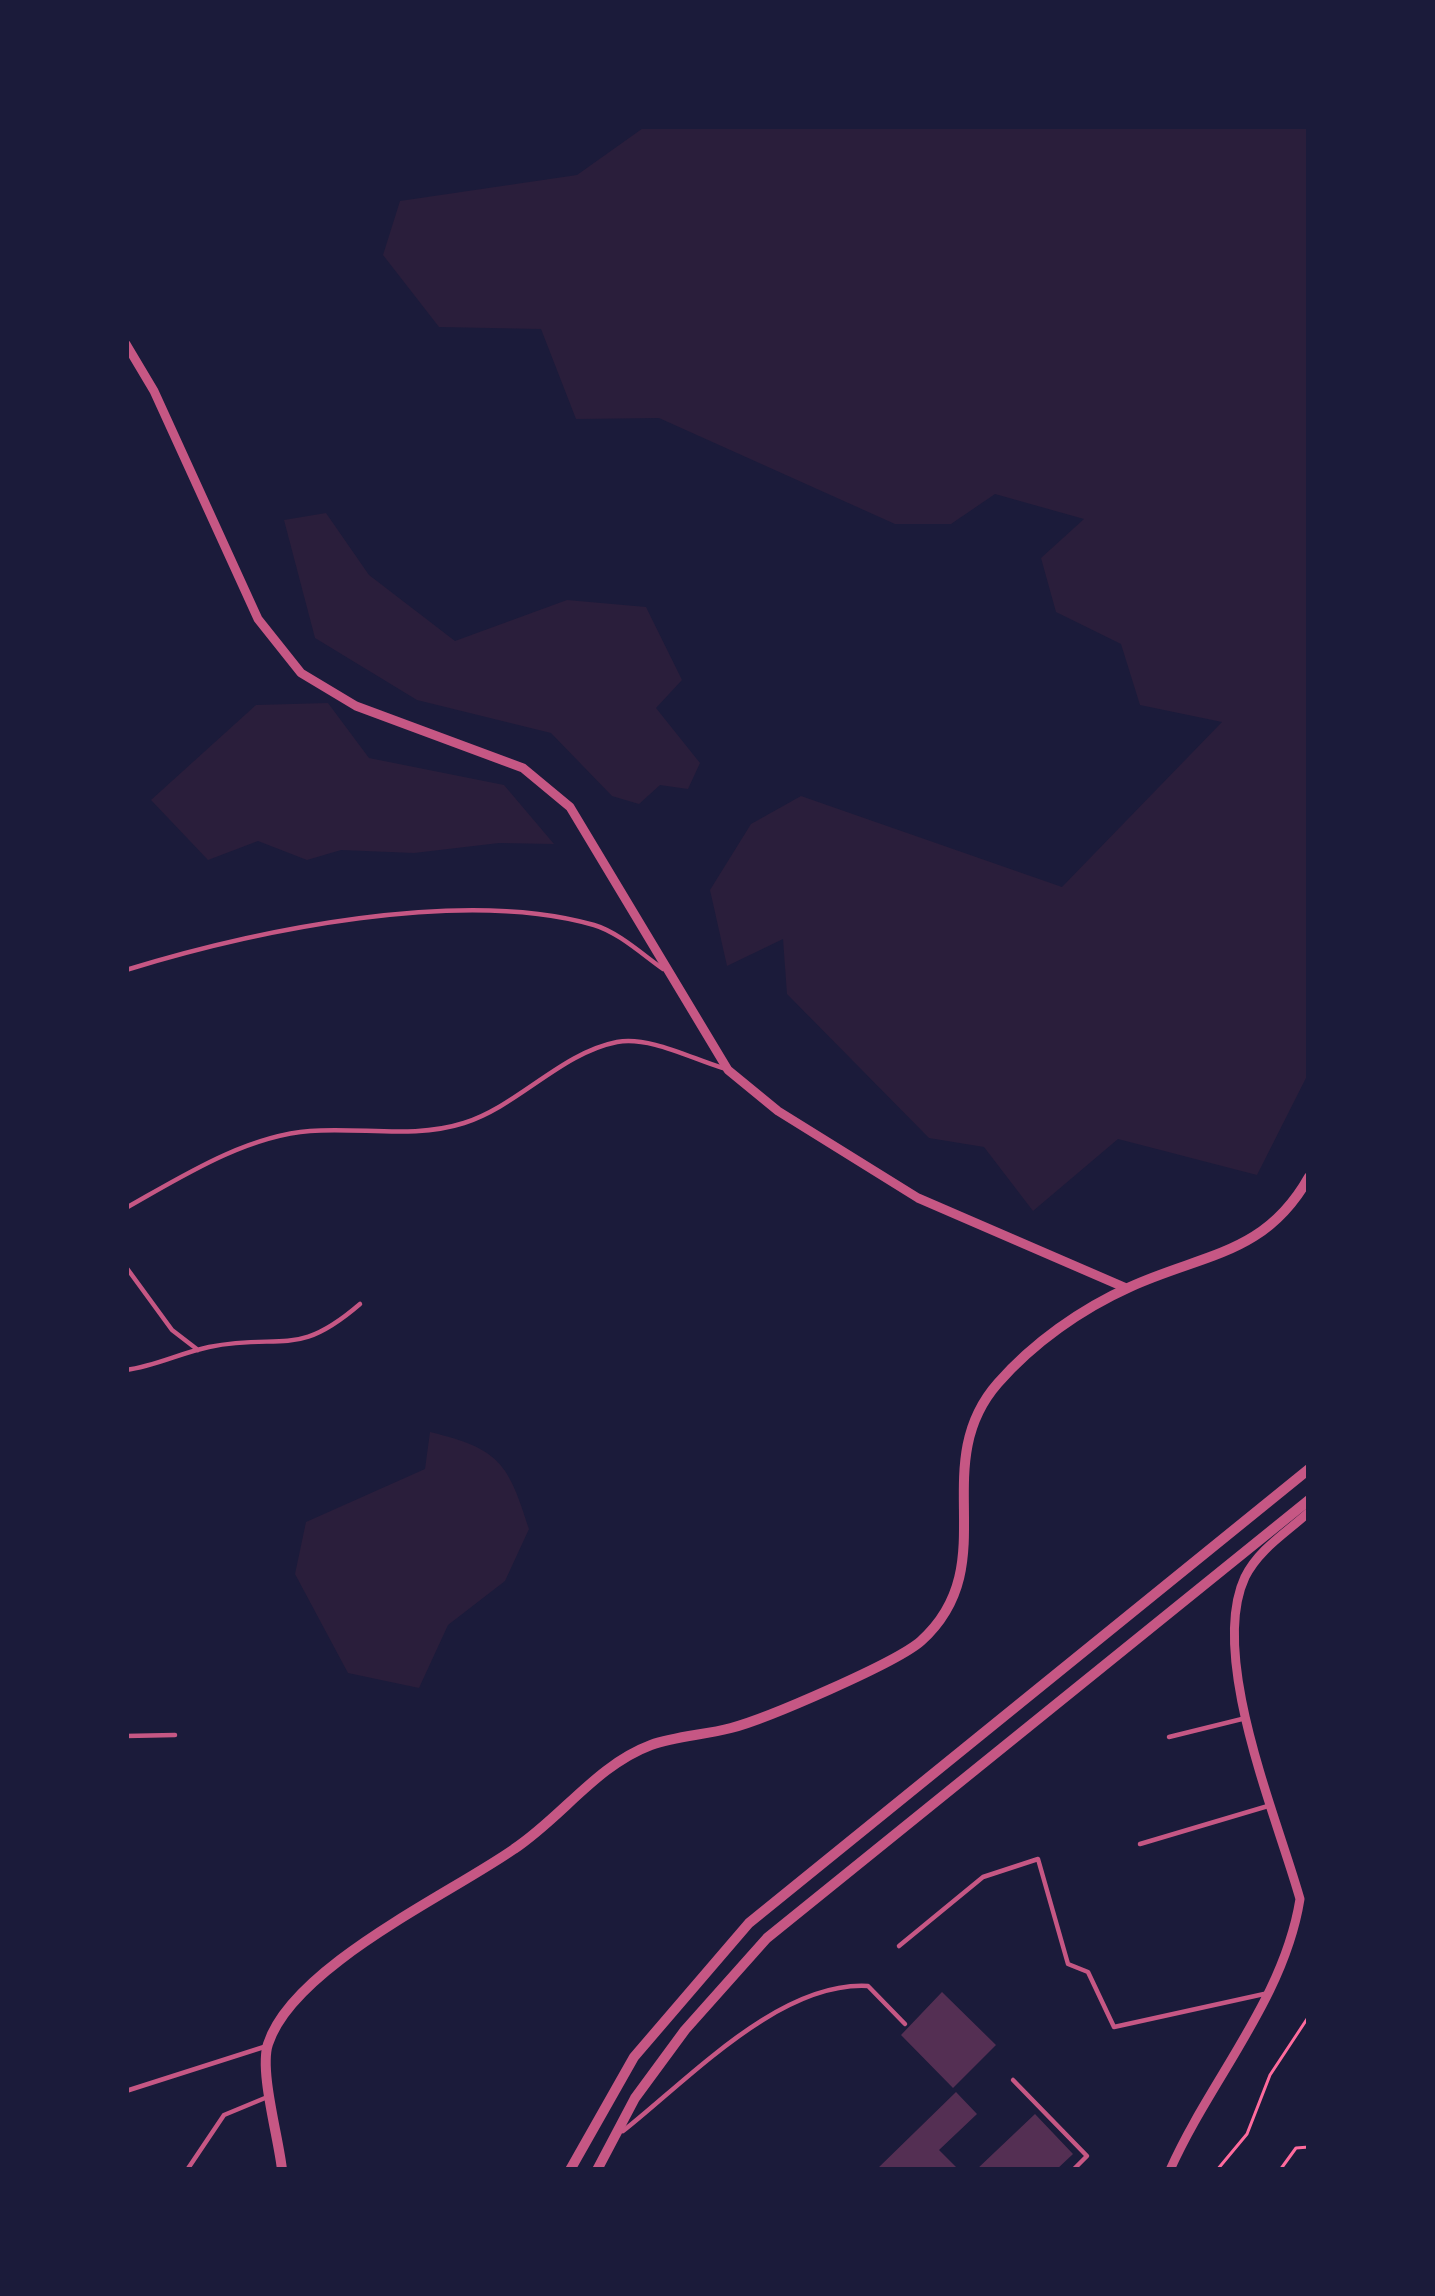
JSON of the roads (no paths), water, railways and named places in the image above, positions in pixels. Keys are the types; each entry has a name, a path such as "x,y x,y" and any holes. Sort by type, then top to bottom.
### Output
{"street":[{"path":"126,344 154,392 258,619 301,673 356,706 523,768 570,807 728,1070 778,1111 918,1198 1126,1288"},
{"path":"282,2170 266,2046 288,2012 332,1968 399,1918 513,1850 559,1816 613,1763 653,1744 734,1727 918,1645 951,1608 967,1558 960,1480 978,1410 1042,1340 1126,1288 1266,1233 1291,1208 1309,1177"},
{"path":"570,2170 634,2056 749,1924 1309,1469"},
{"path":"597,2170 635,2098 685,2030 767,1938 1309,1500"},
{"path":"1170,2170 1248,2034 1295,1926 1300,1899 1248,1717 1234,1650 1244,1580 1259,1555 1309,1512"}],"lane":[{"path":"126,970 187,951 348,919 510,910 599,926 671,974"},
{"path":"126,1208 260,1140 309,1130 447,1129 490,1115 578,1058 617,1042 642,1043 728,1070"},
{"path":"126,1267 172,1330 198,1350"},
{"path":"126,1370 166,1364 198,1350 312,1339 360,1304"},
{"path":"1169,1736 1248,1717"},
{"path":"126,1736 175,1736"},
{"path":"1140,1844 1273,1804"},
{"path":"899,1946 983,1877 1039,1859 1068,1964 1088,1972 1114,2027 1264,1994"},
{"path":"614,2138 784,2004 849,1985 868,1986 905,2024"},
{"path":"126,2091 266,2046"},
{"path":"1013,2080 1088,2156 1073,2170"},
{"path":"187,2170 224,2115 271,2097"}]}
